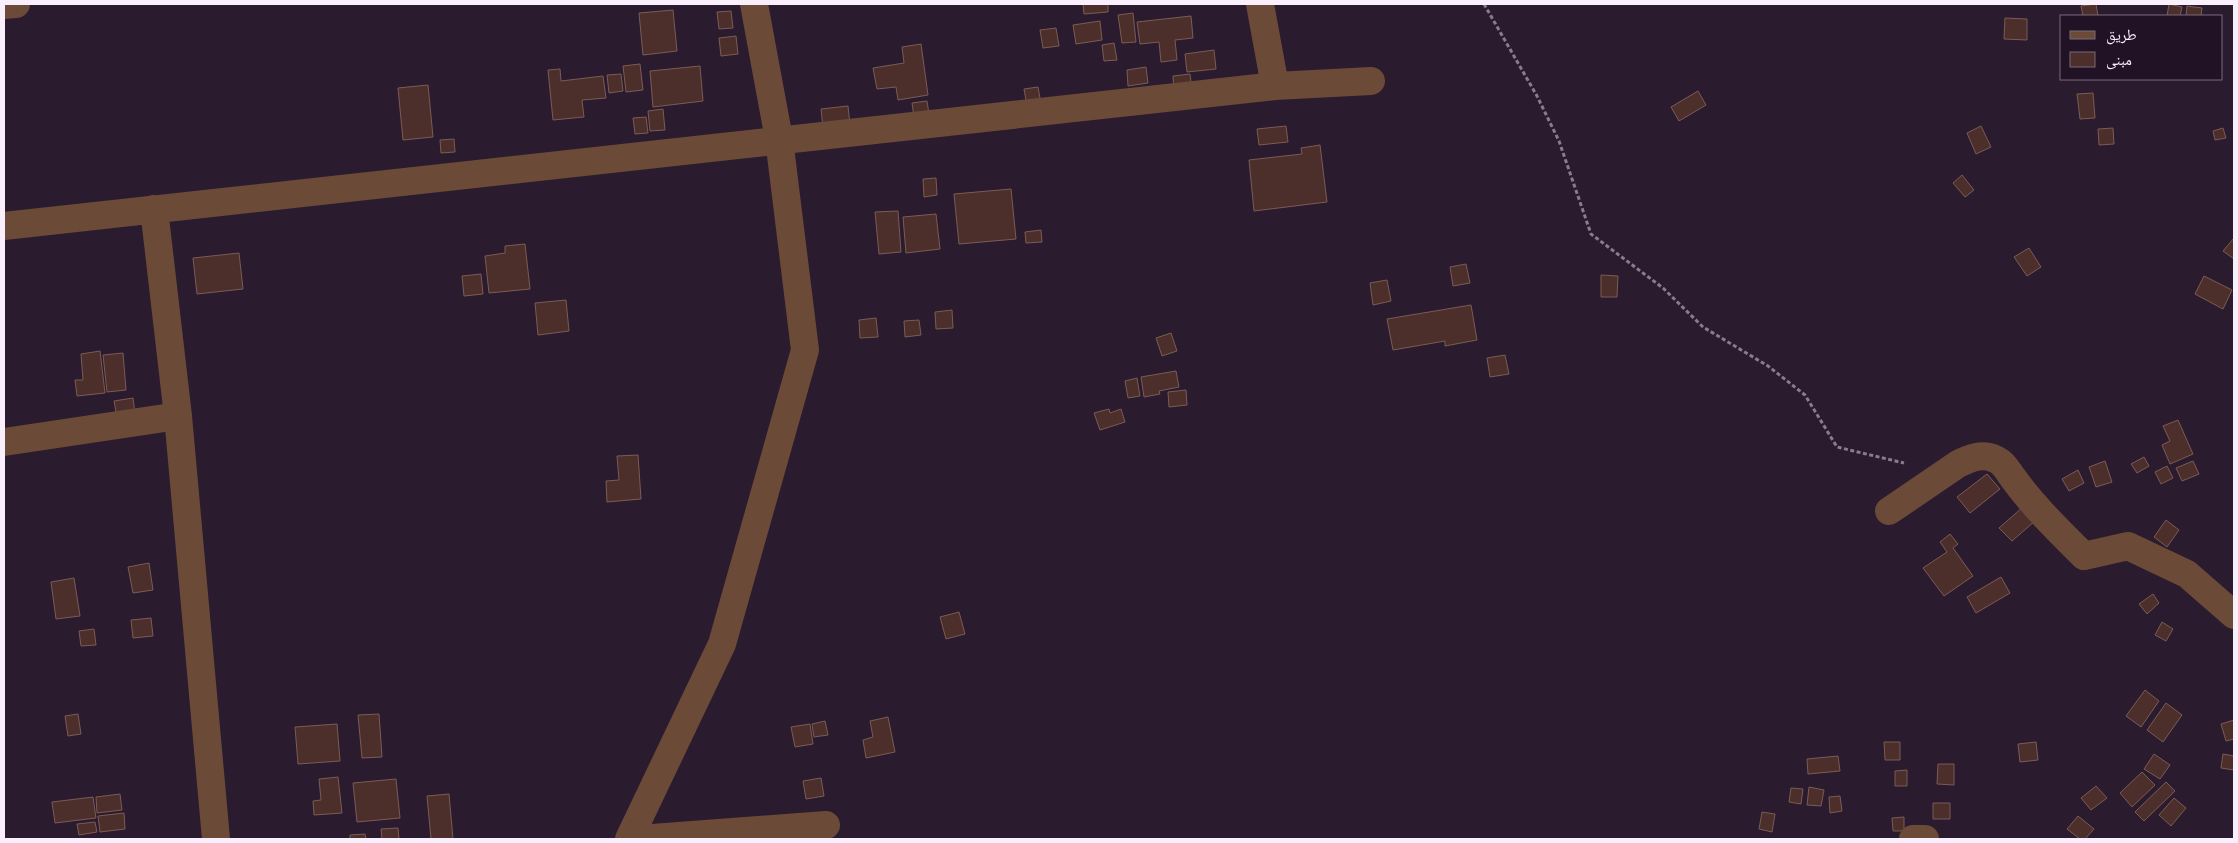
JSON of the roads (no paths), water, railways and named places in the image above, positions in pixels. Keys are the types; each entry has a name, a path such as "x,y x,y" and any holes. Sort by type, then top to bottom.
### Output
{"street":[{"path":"4,5 16,4"},
{"path":"629,839 722,644 805,350 779,139 754,4"},
{"path":"1260,4 1275,86"},
{"path":"4,226 779,139 1275,86 1371,81"},
{"path":"154,209 178,416 216,839"},
{"path":"4,442 178,416"},
{"path":"1889,511 1970,458 1984,456 2000,461 2026,497 2084,556 2128,546 2187,574 2234,615"},
{"path":"639,839 826,825"},
{"path":"1912,839 1925,839"}]}
